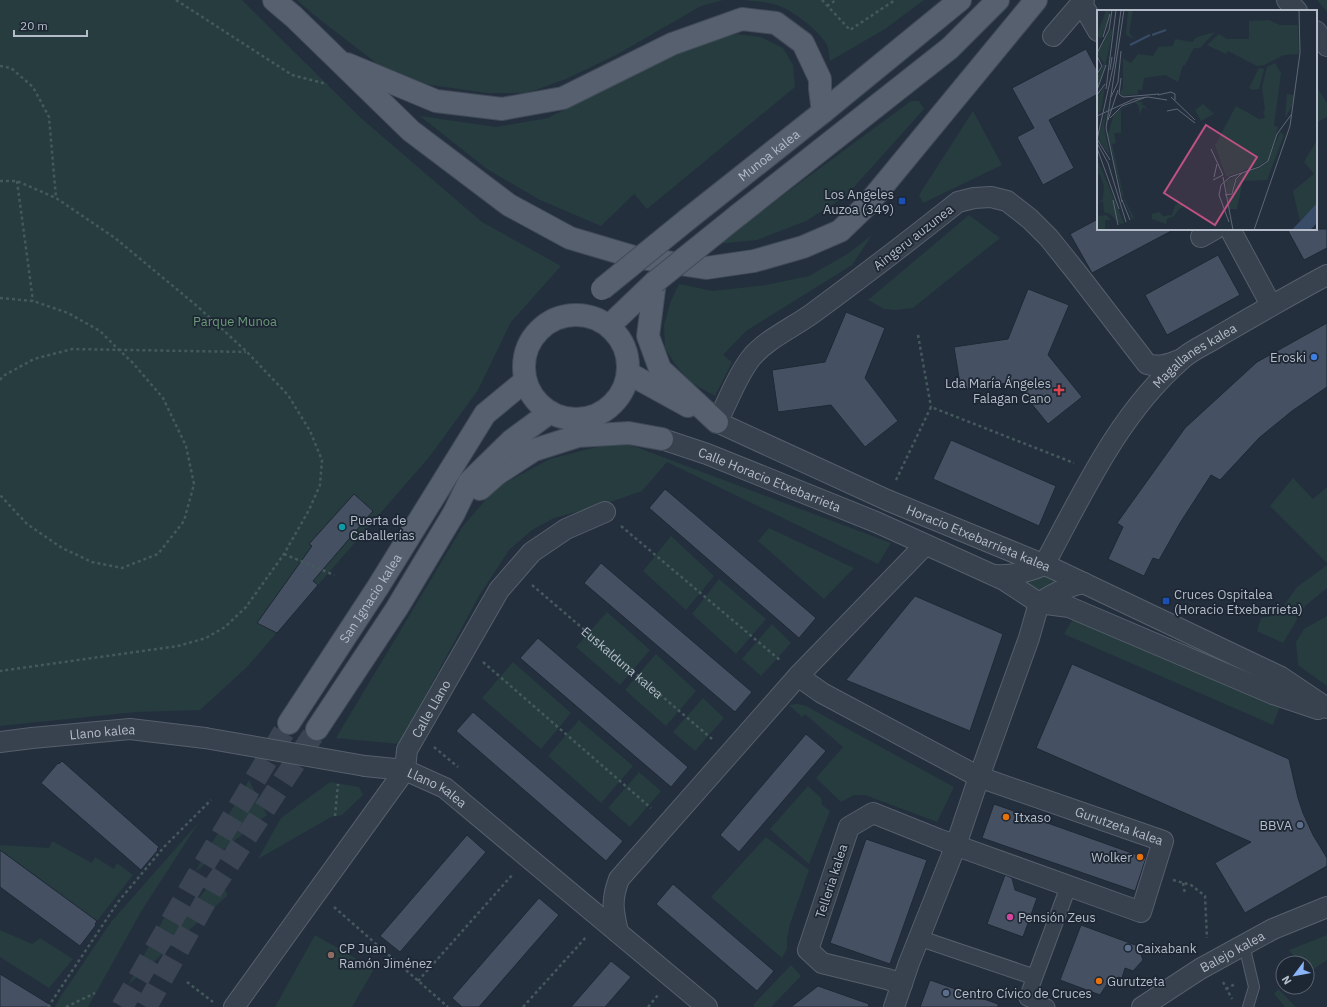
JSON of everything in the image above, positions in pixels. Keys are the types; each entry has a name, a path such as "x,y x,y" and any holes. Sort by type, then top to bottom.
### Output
{"main road":[{"path":"274,0 294,17 411,131 509,205 570,238 634,257 706,268 754,261 803,247 840,231 868,204 1036,0"},
{"name":"Munoa kalea","path":"580,314 602,290 960,0"},
{"path":"609,326 655,282 950,48 998,0"},
{"path":"337,60 436,101 502,109 563,98 672,44 742,19 776,23 803,43 820,79 823,112"},
{"path":"655,282 648,336 660,369 717,422"},
{"path":"580,314 598,319 609,326 620,339 627,355 628,373 623,390 614,404 599,414 583,419 566,419 549,413 529,392 525,381 523,363 527,346 537,331 551,320 568,315 580,314"},
{"name":"Horacio Etxebarrieta kalea","path":"628,373 717,422"},
{"name":"San Ignacio kalea","path":"289,723 378,586 486,414 525,381"},
{"name":"San Ignacio kalea","path":"317,729 397,608 454,513 469,482 511,441 549,413"},
{"path":"599,414 629,433"},
{"path":"454,513 497,474 534,450 578,436 629,433 662,439"}],"street":[{"path":"1287,0 1296,10"},
{"path":"1053,36 1082,1 1097,29"},
{"path":"1317,32 1327,46"},
{"name":"Aingeru auzunea","path":"717,422 738,377 752,356 767,343 798,324 851,285 958,202 974,198 991,197 1007,201 1030,219 1049,238 1147,364"},
{"path":"1231,230 1271,304"},
{"name":"Magallanes kalea","path":"1044,565 1123,424 1144,397 1182,359 1271,304 1327,275"},
{"path":"1144,397 1147,364 1155,367 1164,366 1182,359"},
{"name":"Horacio Etxebarrieta kalea","path":"717,422 886,500 1084,583 1281,677 1327,708"},
{"name":"Calle Horacio Etxebarrieta","path":"662,439 707,454 876,522"},
{"name":"Calle Llano","path":"405,770 407,750 499,590 532,552 566,529 605,512"},
{"name":"Horacio Etxebarrieta kalea","path":"876,522 1004,580 1039,603 1069,607 1273,694 1327,712"},
{"path":"618,932 613,898 614,890 619,879 798,676 925,545"},
{"path":"995,576 1010,576 1044,565"},
{"path":"894,1007 919,938 956,845 1026,645 1039,603 1057,591 1084,583"},
{"path":"798,676 822,692 979,777"},
{"name":"Llano kalea","path":"0,742 130,730 205,738 340,761"},
{"path":"340,761 365,766 405,770"},
{"name":"Llano kalea","path":"234,1007 405,770 445,788 707,1007"},
{"name":"Gurutzeta kalea","path":"956,845 1141,912 1163,841 979,777"},
{"name":"Telleria kalea","path":"902,984 822,963 808,950 849,827 873,813 956,845"},
{"path":"1047,1007 1027,998 1069,885"},
{"name":"Balejo kalea","path":"1142,1007 1200,969 1273,929 1327,907"},
{"path":"919,938 1034,977"}],"lane":[{"path":"1244,945 1254,987 1248,1007"}],"path":[{"path":"176,0 292,75 329,84"},
{"path":"822,0 850,30 895,0"},
{"path":"827,6 836,0"},
{"path":"0,66 11,68 33,87 49,117 56,198"},
{"path":"0,181 17,181 56,198 115,238 197,306 247,352 288,395 310,431 322,460 320,485 310,510 284,554 246,607 225,627 206,638 178,646 0,672"},
{"path":"17,181 33,300"},
{"path":"0,298 33,300 68,313 100,331 132,362 163,398 186,446 194,484 184,521 158,554 122,568 92,562 62,548 27,524 0,495"},
{"path":"886,500 931,407 918,335"},
{"path":"0,380 4,376 34,359 72,349 247,352"},
{"path":"931,407 1095,472"},
{"path":"605,512 798,676"},
{"path":"284,554 334,575"},
{"name":"Euskalduna kalea","path":"516,571 730,753"},
{"path":"466,648 668,823"},
{"path":"335,816 340,761"},
{"path":"48,1007 118,902 164,847 211,800"},
{"path":"418,981 528,857"},
{"path":"1185,894 1183,883 1191,885 1206,896 1208,945"},
{"path":"317,892 448,1007"},
{"path":"523,1007 603,919"},
{"path":"1221,980 1233,1000"},
{"path":"187,982 214,1003"},
{"path":"66,1007 95,993"}],"green space":[{"name":"Parque Munoa","path":"0,0 242,0 362,119 482,222 561,266 511,322 478,390 430,456 247,667 200,710 136,712 0,726"},
{"path":"297,0 723,0 701,6 616,55 566,79 527,93 487,93 424,84 380,66"},
{"path":"742,0 924,0 885,29 830,61 828,47 824,40 814,29 800,18 778,5"},
{"path":"1317,0 1327,0 1327,12"},
{"path":"737,34 761,37 783,48 793,65 795,87 647,209 634,194 601,226 540,200 487,169 420,116 496,127 548,118 660,62 709,41"},
{"path":"1317,88 1327,103 1327,117 1317,122"},
{"path":"911,101 919,101 924,109 846,196 806,221 757,240 717,244"},
{"path":"973,111 1002,165 923,203 919,195"},
{"path":"969,215 1000,238 913,308 896,310 884,309 868,300"},
{"path":"872,235 852,265 746,331 723,355 732,362 715,396 690,382 675,364 665,348 664,325 670,303 679,284 713,291 766,285 809,276 849,253"},
{"path":"620,441 891,543 878,564 667,462 642,491 599,506 554,518 532,530 509,550 479,596 399,744 336,738 463,526 497,487 550,459"},
{"path":"1293,478 1313,499 1327,487 1327,563 1270,506"},
{"path":"769,528 854,568 824,599 758,541"},
{"path":"671,536 714,576 686,610 643,571"},
{"path":"1327,565 1327,588 1305,606 1283,643 1257,631 1261,618 1277,615 1297,587"},
{"path":"1041,572 1063,584 1044,592 1014,580"},
{"path":"719,579 766,619 736,654 692,614"},
{"path":"607,612 650,650 620,685 576,647"},
{"path":"1327,616 1327,686 1298,665 1296,642 1304,629"},
{"path":"1073,619 1280,706 1273,725 1064,634"},
{"path":"772,624 791,643 761,676 742,659"},
{"path":"656,654 696,691 666,726 625,690"},
{"path":"513,662 571,713 541,749 482,698"},
{"path":"703,698 724,718 695,751 673,732"},
{"path":"798,704 806,706 954,787 937,822 865,795 854,795 841,802 816,778 843,747 805,714 802,717 789,705"},
{"path":"579,720 633,766 601,803 548,756"},
{"path":"639,772 661,791 630,827 608,808"},
{"path":"249,780 267,815 195,872"},
{"path":"330,782 359,787 363,795 342,815 331,817 258,859 281,818"},
{"path":"808,786 821,798 822,805 830,811 809,864 770,829"},
{"path":"199,822 142,910 88,1007 55,1007 111,922"},
{"path":"766,837 809,870 790,924 787,949 782,958 711,897"},
{"path":"52,841 92,863 95,857 114,869 117,863 133,875 97,921 0,850 0,845 49,848"},
{"path":"217,876 228,895 128,985 172,903 187,912"},
{"path":"0,930 32,944 40,938 73,959 49,988 0,957"},
{"path":"315,935 374,969 352,1007 275,1007"},
{"path":"1327,935 1327,960 1315,968 1315,955 1293,955 1289,950"},
{"path":"791,965 801,976 771,1007 755,1007 753,1005"},
{"path":"1275,993 1275,995 1284,995 1296,1007 1285,1007 1274,994"}],"building":[{"path":"1086,49 1097,70 1097,95 1049,120 1074,168 1043,185 1017,137 1034,128 1012,88"},
{"path":"1097,220 1097,230 1173,230 1092,273 1070,234"},
{"path":"1327,229 1327,248 1304,260 1288,230"},
{"path":"1218,255 1240,295 1167,335 1145,295"},
{"path":"1028,289 1069,305 1048,355 1082,397 1048,424 1014,382 961,390 954,347 1008,339"},
{"path":"846,312 885,328 865,378 898,421 865,447 831,405 778,412 772,370 825,362"},
{"path":"1327,323 1327,387 1292,411 1259,438 1220,480 1211,475 1180,523 1159,560 1153,558 1144,576 1108,559 1123,527 1117,523 1185,428 1257,362"},
{"path":"951,440 1056,486 1039,526 933,479"},
{"path":"665,489 816,618 799,638 649,508"},
{"path":"354,494 373,511 313,581 318,585 277,633 257,623 312,546 309,544"},
{"path":"601,563 752,692 735,712 584,583"},
{"path":"915,596 1003,634 970,731 846,680"},
{"path":"538,638 688,767 671,787 520,658"},
{"path":"1072,664 1289,759 1303,813 1313,835 1327,858 1327,866 1245,913 1215,863 1251,842 1036,748"},
{"path":"473,712 623,841 606,861 456,731"},
{"path":"806,734 826,751 739,852 720,835"},
{"path":"62,761 159,847 141,870 41,783 58,763 59,764"},
{"path":"994,804 1146,858 1135,891 982,838"},
{"path":"467,835 486,852 400,952 380,936"},
{"path":"866,839 927,860 890,964 830,943"},
{"path":"0,850 97,921 95,924 96,925 80,946 0,887"},
{"name":"Pensión Zeus","path":"1005,875 1012,878 1015,890 1037,898 1023,937 987,924"},
{"path":"673,884 774,971 757,991 656,904"},
{"path":"539,898 559,915 479,1007 462,1007 452,998"},
{"path":"1081,925 1138,946 1143,960 1133,971 1125,968 1122,978 1118,977 1115,983 1109,981 1100,995 1060,980"},
{"path":"611,961 631,977 605,1007 571,1007"},
{"path":"0,974 54,1007 0,1007"},
{"name":"Centro Cívico de Cruces","path":"930,980 998,1004 998,1007 920,1007"},
{"path":"818,986 869,1004 868,1007 791,1007"}],"tunnel":[{"path":"122,1007 198,875 289,723"},
{"path":"146,1007 213,888 317,729"}],"place":[{"name":"Los Angeles Auzoa (349)","path":"902,201"},
{"name":"Eroski","path":"1314,357"},
{"name":"Lda María Ángeles Falagan Cano","path":"1059,390"},
{"name":"Puerta de Caballerías","path":"342,527"},
{"name":"Cruces Ospitalea (Horacio Etxebarrieta)","path":"1166,601"},
{"name":"Itxaso","path":"1006,817"},
{"name":"BBVA","path":"1300,825"},
{"name":"Wolker","path":"1140,857"},
{"name":"Pensión Zeus","path":"1010,917"},
{"name":"Caixabank","path":"1128,948"},
{"name":"CP Juan Ramón Jiménez","path":"331,955"},
{"name":"Gurutzeta","path":"1099,981"},
{"name":"Centro Cívico de Cruces","path":"946,993"}]}
